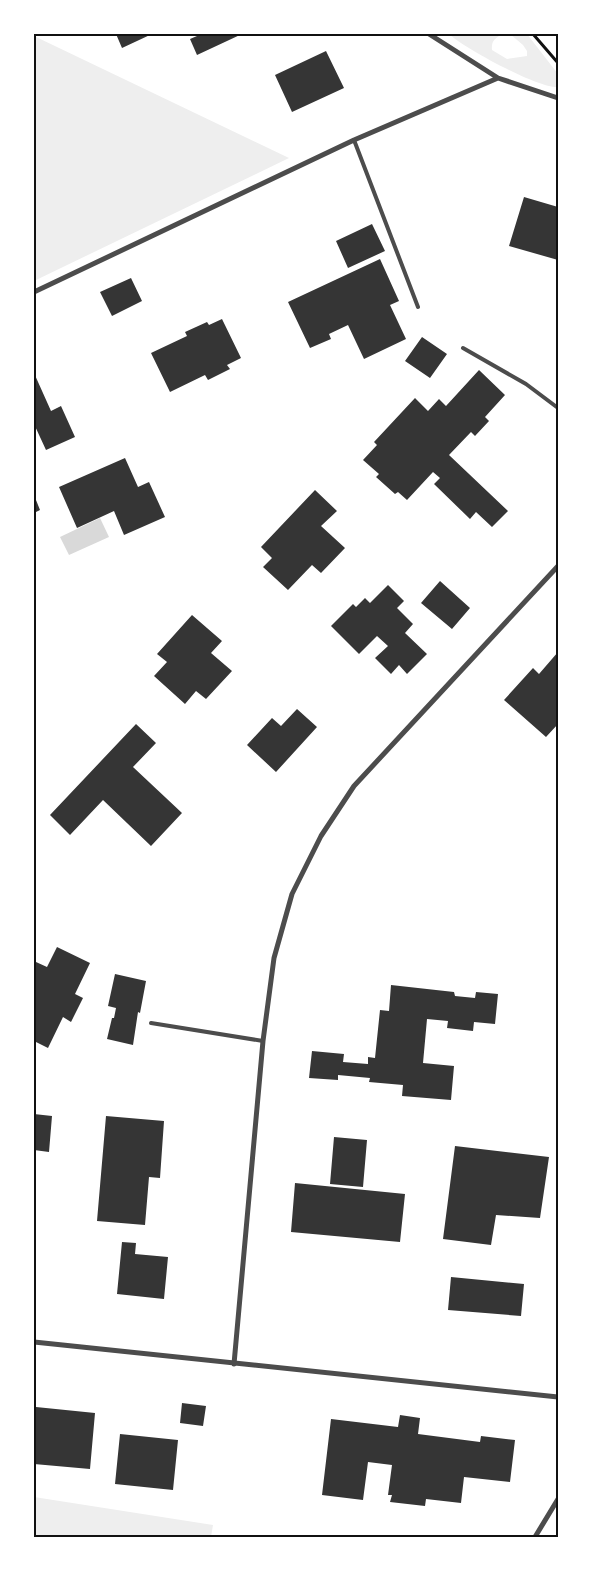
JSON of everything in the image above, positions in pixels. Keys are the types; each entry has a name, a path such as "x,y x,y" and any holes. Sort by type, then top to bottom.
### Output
{"street":[{"path":"429,34 498,78 558,98"},
{"path":"34,292 354,140 498,78"},
{"path":"234,1364 263,1041 274,958 292,894 321,836 354,786 558,566"},
{"path":"34,1342 558,1397"},
{"path":"535,1537 558,1499"}],"lane":[{"path":"354,140 418,307"},
{"path":"463,348 526,384 558,408"},
{"path":"151,1023 263,1041"}],"path":[{"path":"533,34 558,63"}],"shaded area":[{"path":"449,34 503,34 494,40 492,50 507,59 527,56 527,51 523,45 510,34 527,34 558,74 558,87 535,82 519,75"},
{"path":"34,36 289,158 34,281"},
{"path":"100,518 109,537 69,555 60,537"},
{"path":"34,1497 213,1525 211,1537 34,1537"}],"building":[{"path":"116,34 152,34 122,48"},
{"path":"196,34 242,34 197,55 190,39 197,36"},
{"path":"326,51 344,88 292,112 275,75"},
{"path":"524,197 558,207 558,260 509,246"},
{"path":"372,224 385,251 348,268 336,241"},
{"path":"380,259 399,301 390,305 406,339 364,359 348,325 329,334 331,339 310,348 288,302"},
{"path":"131,278 142,301 112,316 100,292"},
{"path":"222,319 241,358 227,365 230,369 208,380 205,375 170,392 151,353 187,336 185,332 207,322 209,325"},
{"path":"422,337 447,354 430,378 405,361"},
{"path":"479,370 505,395 485,417 489,421 475,436 471,432 449,455 508,511 492,527 476,512 470,519 434,484 440,478 433,472 407,500 398,492 395,494 376,477 379,474 363,460 377,445 374,442 415,398 428,411 439,399 446,406"},
{"path":"34,373 51,411 61,406 75,437 46,450 34,424"},
{"path":"125,458 138,487 149,482 165,517 124,535 114,511 77,528 59,487"},
{"path":"315,490 337,511 321,526 345,548 321,573 312,565 288,590 263,567 272,558 261,547"},
{"path":"34,495 40,510 34,513"},
{"path":"440,581 470,608 452,629 421,603"},
{"path":"388,585 404,601 397,608 413,624 405,633 427,654 407,674 399,665 391,674 375,658 388,646 377,636 359,654 331,626 353,604 356,607 365,598 370,603"},
{"path":"192,615 222,641 211,653 232,671 206,699 196,691 185,704 154,676 167,662 157,654"},
{"path":"558,652 558,724 546,737 504,700 533,668 539,674"},
{"path":"297,709 317,727 276,772 247,745 272,718 281,726"},
{"path":"136,724 156,743 133,767 182,813 151,846 103,800 70,835 50,815"},
{"path":"57,947 90,963 75,994 83,998 71,1022 63,1017 48,1048 34,1041 34,967 36,962 47,967"},
{"path":"115,974 146,981 140,1013 138,1012 133,1045 107,1039 116,1008 108,1006"},
{"path":"391,985 454,992 455,996 475,998 476,992 498,994 495,1024 474,1022 473,1031 447,1028 448,1021 427,1019 423,1063 454,1066 451,1100 402,1096 403,1085 369,1082 370,1078 338,1075 338,1080 309,1078 312,1051 344,1054 343,1062 368,1064 368,1057 375,1058 380,1010 389,1011"},
{"path":"34,1114 52,1116 49,1152 34,1150"},
{"path":"106,1116 164,1121 160,1178 149,1177 145,1225 97,1221"},
{"path":"334,1137 367,1140 363,1187 330,1184"},
{"path":"455,1146 549,1157 540,1218 496,1215 491,1245 443,1239"},
{"path":"295,1183 405,1194 400,1242 291,1232"},
{"path":"122,1242 136,1243 135,1254 168,1257 164,1299 117,1294"},
{"path":"451,1277 524,1284 521,1316 448,1310"},
{"path":"182,1403 206,1406 203,1426 180,1423"},
{"path":"36,1407 95,1413 90,1469 34,1464"},
{"path":"400,1415 420,1418 418,1434 480,1442 481,1436 515,1440 510,1482 464,1477 461,1503 426,1499 425,1506 390,1502 392,1495 388,1495 392,1465 368,1462 363,1500 322,1495 331,1419 398,1427"},
{"path":"120,1434 178,1440 173,1490 115,1484"}]}
